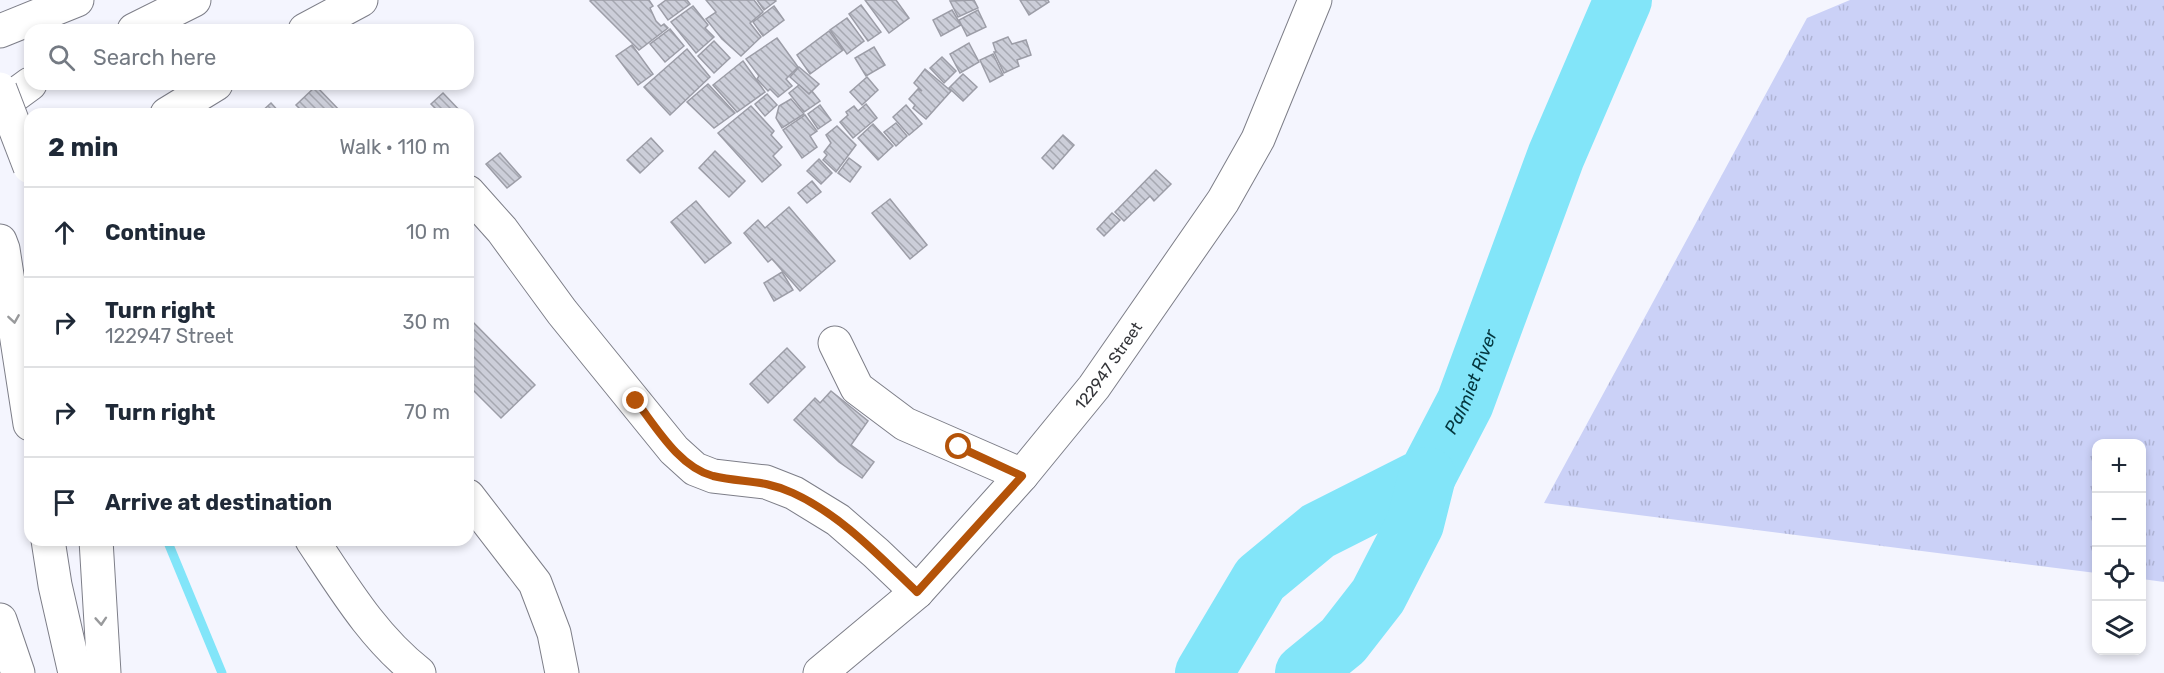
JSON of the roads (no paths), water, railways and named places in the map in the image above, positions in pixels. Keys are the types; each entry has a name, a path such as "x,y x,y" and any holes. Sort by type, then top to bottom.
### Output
{"main road":[{"path":"0,31 77,0"},
{"path":"146,24 194,0"},
{"path":"316,24 361,0"},
{"name":"122947 Street","path":"820,673 917,592 1022,476 1094,387 1223,201 1258,139 1315,0"},
{"path":"0,106 24,88"},
{"path":"0,89 24,151"},
{"path":"177,108 206,90"},
{"path":"474,199 502,230 562,312 674,450 695,469 713,476 766,482 794,494 838,520 917,592"},
{"path":"0,241 24,384"},
{"path":"835,343 857,388 905,424 1022,476"},
{"path":"474,504 535,583 554,633 562,673"},
{"path":"49,546 55,585 75,673"},
{"path":"316,546 373,630 399,657 419,673"},
{"path":"97,555 104,673"},
{"path":"0,620 18,673"}],"waterway":[{"name":"Palmiet River","path":"1204,673 1260,579 1318,531 1427,476 1465,403 1556,156 1623,0"},
{"path":"1304,673 1343,641 1378,596 1415,524 1427,476"},
{"path":"169,546 222,673"}]}
